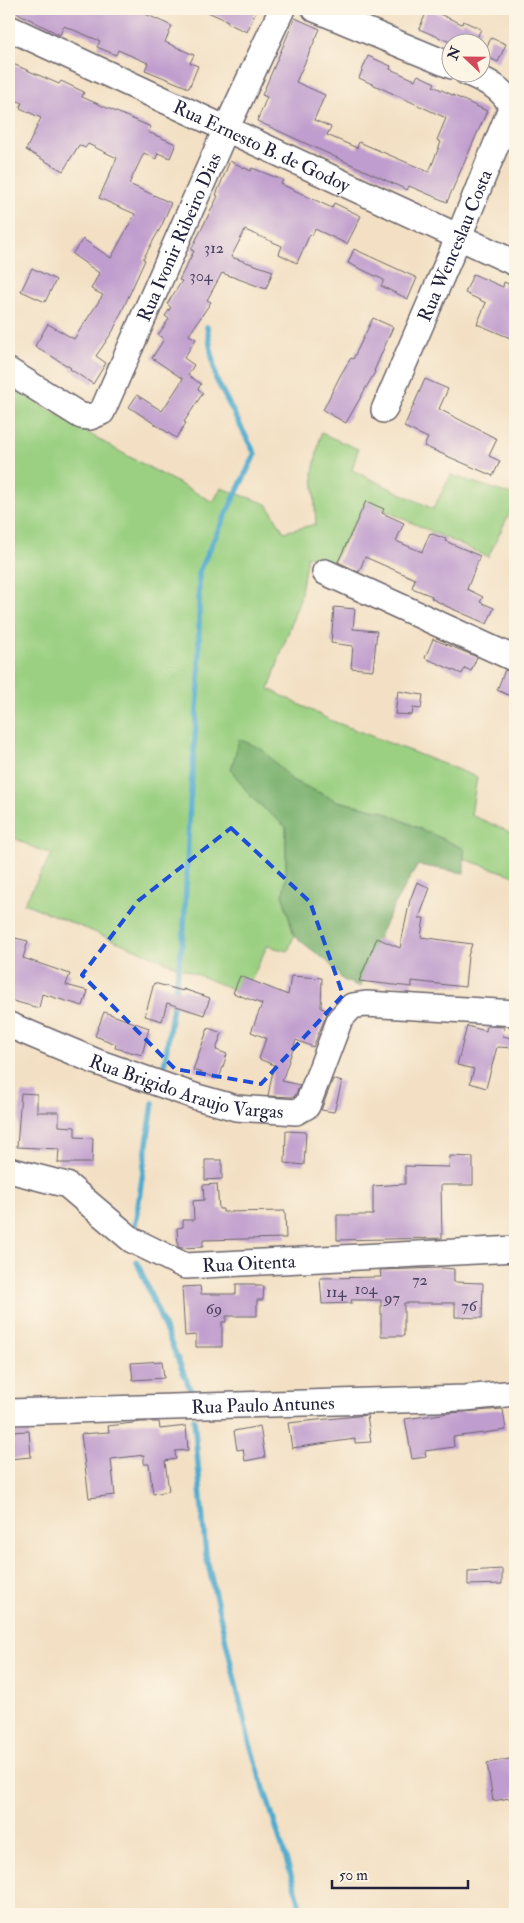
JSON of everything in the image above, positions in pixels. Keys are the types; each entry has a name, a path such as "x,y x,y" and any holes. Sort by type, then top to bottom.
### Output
{"street":[{"name":"Rua Ivonir Ribeiro Dias","path":"9,371 81,416 90,417 102,412 226,129 282,9"},
{"path":"315,9 442,62"},
{"name":"Rua Ernesto B. de Godoy","path":"9,28 515,263"},
{"name":"Rua Wenceslau Costa","path":"384,410 459,236 511,108 508,98 498,89 485,82"},
{"path":"325,572 515,659"},
{"name":"Rua Brigido Araujo Vargas","path":"9,1026 97,1062 197,1097 236,1108 296,1112 307,1106 340,1019 352,1006 366,1004 515,1012"},
{"name":"Rua Oitenta","path":"9,1170 67,1185 132,1240 185,1266 515,1249"},
{"name":"Rua Paulo Antunes","path":"9,1412 465,1398 515,1393"}],"highlighted area":[{"path":"231,828 310,902 343,995 261,1084 175,1069 82,975 138,901"}],"green space":[{"path":"9,386 117,450 213,502 221,488 267,504 284,532 316,524 313,472 321,433 358,449 352,470 433,509 451,475 515,496 515,502 488,557 366,502 333,562 307,556 300,598 269,689 330,720 477,777 471,815 515,834 515,876 464,859 464,849 382,811 337,801 292,780 262,749 252,798 286,827 286,876 283,896 294,936 288,951 267,946 244,994 24,903 52,854 34,848 9,835"},
{"path":"239,739 262,749 292,780 337,801 382,811 464,849 464,873 418,865 400,894 385,924 361,987 343,980 328,962 294,936 283,896 286,876 286,827 252,798 231,770"}],"building":[{"path":"10,9 134,9 172,26 165,42 194,55 190,63 198,66 189,88 145,70 148,63 118,50 116,55 97,47 100,41 64,26 60,35"},
{"path":"201,9 257,9 247,32"},
{"path":"428,9 462,24 463,21 481,29 480,32 442,32 442,39 419,29"},
{"path":"295,18 320,29 296,82 325,95 314,120 331,127 327,135 357,148 359,142 429,172 441,142 437,140 446,118 359,78 368,56 391,66 390,69 415,80 418,75 435,83 433,86 487,111 447,202 409,186 407,190 257,121 267,97 262,95"},
{"path":"492,38 506,44 498,62 492,59"},
{"path":"13,64 59,84 61,81 84,92 82,97 151,127 148,132 176,144 170,158 158,153 156,159 144,153 129,184 171,203 162,225 143,259 145,260 113,331 96,356 106,363 93,384 35,346 48,324 74,339 103,295 91,289 99,273 72,254 83,239 111,258 135,214 99,198 117,158 88,144 85,148 79,145 63,171 26,150 41,118 20,108 22,103 9,97 9,73"},
{"path":"230,161 251,171 252,168 283,180 281,184 332,208 334,203 361,216 347,244 315,229 312,236 310,234 297,263 279,254 282,246 245,230 231,257 273,271 266,289 222,273 207,300 211,302 189,335 196,339 184,358 194,365 188,375 201,384 198,389 203,393 176,438 129,407 137,395 162,411 183,379 152,358 164,339 158,335 169,319 165,316 171,307 167,304 182,281 179,280 194,251 191,250 218,196 216,195"},
{"path":"354,249 417,278 408,299 381,286 384,280 348,263"},
{"path":"32,268 56,280 45,302 21,291"},
{"path":"473,274 503,287 504,282 515,287 515,340 477,324 486,303 465,293"},
{"path":"373,318 393,327 375,372 346,423 323,410 341,374 351,358 353,359"},
{"path":"425,379 448,389 439,409 497,439 489,456 500,461 493,476 424,446 428,438 404,427"},
{"path":"366,501 384,509 382,513 404,523 396,541 422,552 430,533 480,556 467,589 483,597 480,602 494,608 487,624 446,606 431,598 432,596 412,588 415,579 365,557 359,572 338,562"},
{"path":"334,607 355,609 353,629 377,631 373,670 351,668 353,646 331,643"},
{"path":"433,639 477,657 471,671 465,668 462,674 425,658"},
{"path":"505,670 515,673 515,698 497,690"},
{"path":"398,691 423,695 421,709 413,708 412,715 395,714"},
{"path":"417,882 430,888 419,918 424,918 421,937 472,944 468,956 465,987 412,981 412,987 359,981 377,938 400,948 410,900"},
{"path":"11,937 28,941 23,958 70,974 66,985 88,991 83,1006 42,994 39,1008 9,1000 9,945"},
{"path":"240,976 288,995 291,976 322,978 321,1008 328,1011 313,1047 296,1040 282,1081 300,1085 293,1097 268,1096 274,1065 259,1059 266,1038 251,1032 262,1004 233,993"},
{"path":"154,983 183,991 183,989 210,998 204,1015 167,1003 162,1021 145,1016"},
{"path":"104,1012 149,1028 142,1055 115,1048 116,1044 95,1036"},
{"path":"467,1026 486,1031 487,1026 504,1027 503,1036 515,1039 515,1048 497,1047 486,1088 470,1083 474,1069 457,1065"},
{"path":"208,1028 222,1033 216,1050 227,1054 219,1079 193,1070"},
{"path":"333,1079 342,1082 334,1112 321,1110"},
{"path":"21,1093 37,1094 37,1112 59,1112 59,1126 75,1127 75,1137 93,1138 92,1163 58,1163 59,1149 17,1147"},
{"path":"286,1131 306,1132 304,1165 285,1163"},
{"path":"450,1156 473,1157 473,1185 441,1185 442,1238 337,1240 337,1215 373,1215 373,1186 405,1184 405,1166 449,1167"},
{"path":"205,1160 222,1160 222,1179 205,1180"},
{"path":"217,1184 219,1209 223,1209 223,1212 285,1211 286,1238 203,1240 203,1247 178,1247 177,1228 183,1227 183,1220 194,1220 193,1201 204,1200 203,1185"},
{"path":"454,1269 454,1282 483,1283 482,1318 455,1317 455,1303 404,1303 404,1336 381,1336 381,1300 351,1300 352,1303 322,1304 320,1278 381,1277 380,1270"},
{"path":"236,1284 264,1286 263,1300 257,1300 257,1316 226,1316 226,1322 222,1322 222,1347 196,1347 196,1335 185,1336 182,1287 200,1286 201,1294 236,1294"},
{"path":"162,1361 164,1378 133,1380 131,1363"},
{"path":"503,1409 506,1430 453,1437 454,1447 425,1451 426,1457 412,1459 405,1419 449,1413"},
{"path":"367,1415 371,1442 355,1443 355,1439 292,1448 288,1423"},
{"path":"159,1422 160,1429 186,1426 188,1450 175,1451 176,1459 165,1461 169,1491 153,1494 149,1464 144,1464 144,1455 111,1459 115,1495 89,1498 81,1434 109,1432 108,1426"},
{"path":"260,1426 265,1457 245,1461 243,1449 237,1450 234,1431"},
{"path":"29,1431 31,1457 9,1459 9,1432"},
{"path":"502,1569 502,1584 468,1585 468,1571"},
{"path":"515,1758 515,1797 493,1801 487,1763"}],"waterway":[{"path":"164,1067 184,929 190,802 199,684 199,571 255,454 216,379 207,327"},
{"path":"135,1226 153,1103"},
{"path":"137,1262 192,1393"},
{"path":"194,1419 206,1555 249,1741 298,1897 301,1914"}]}
